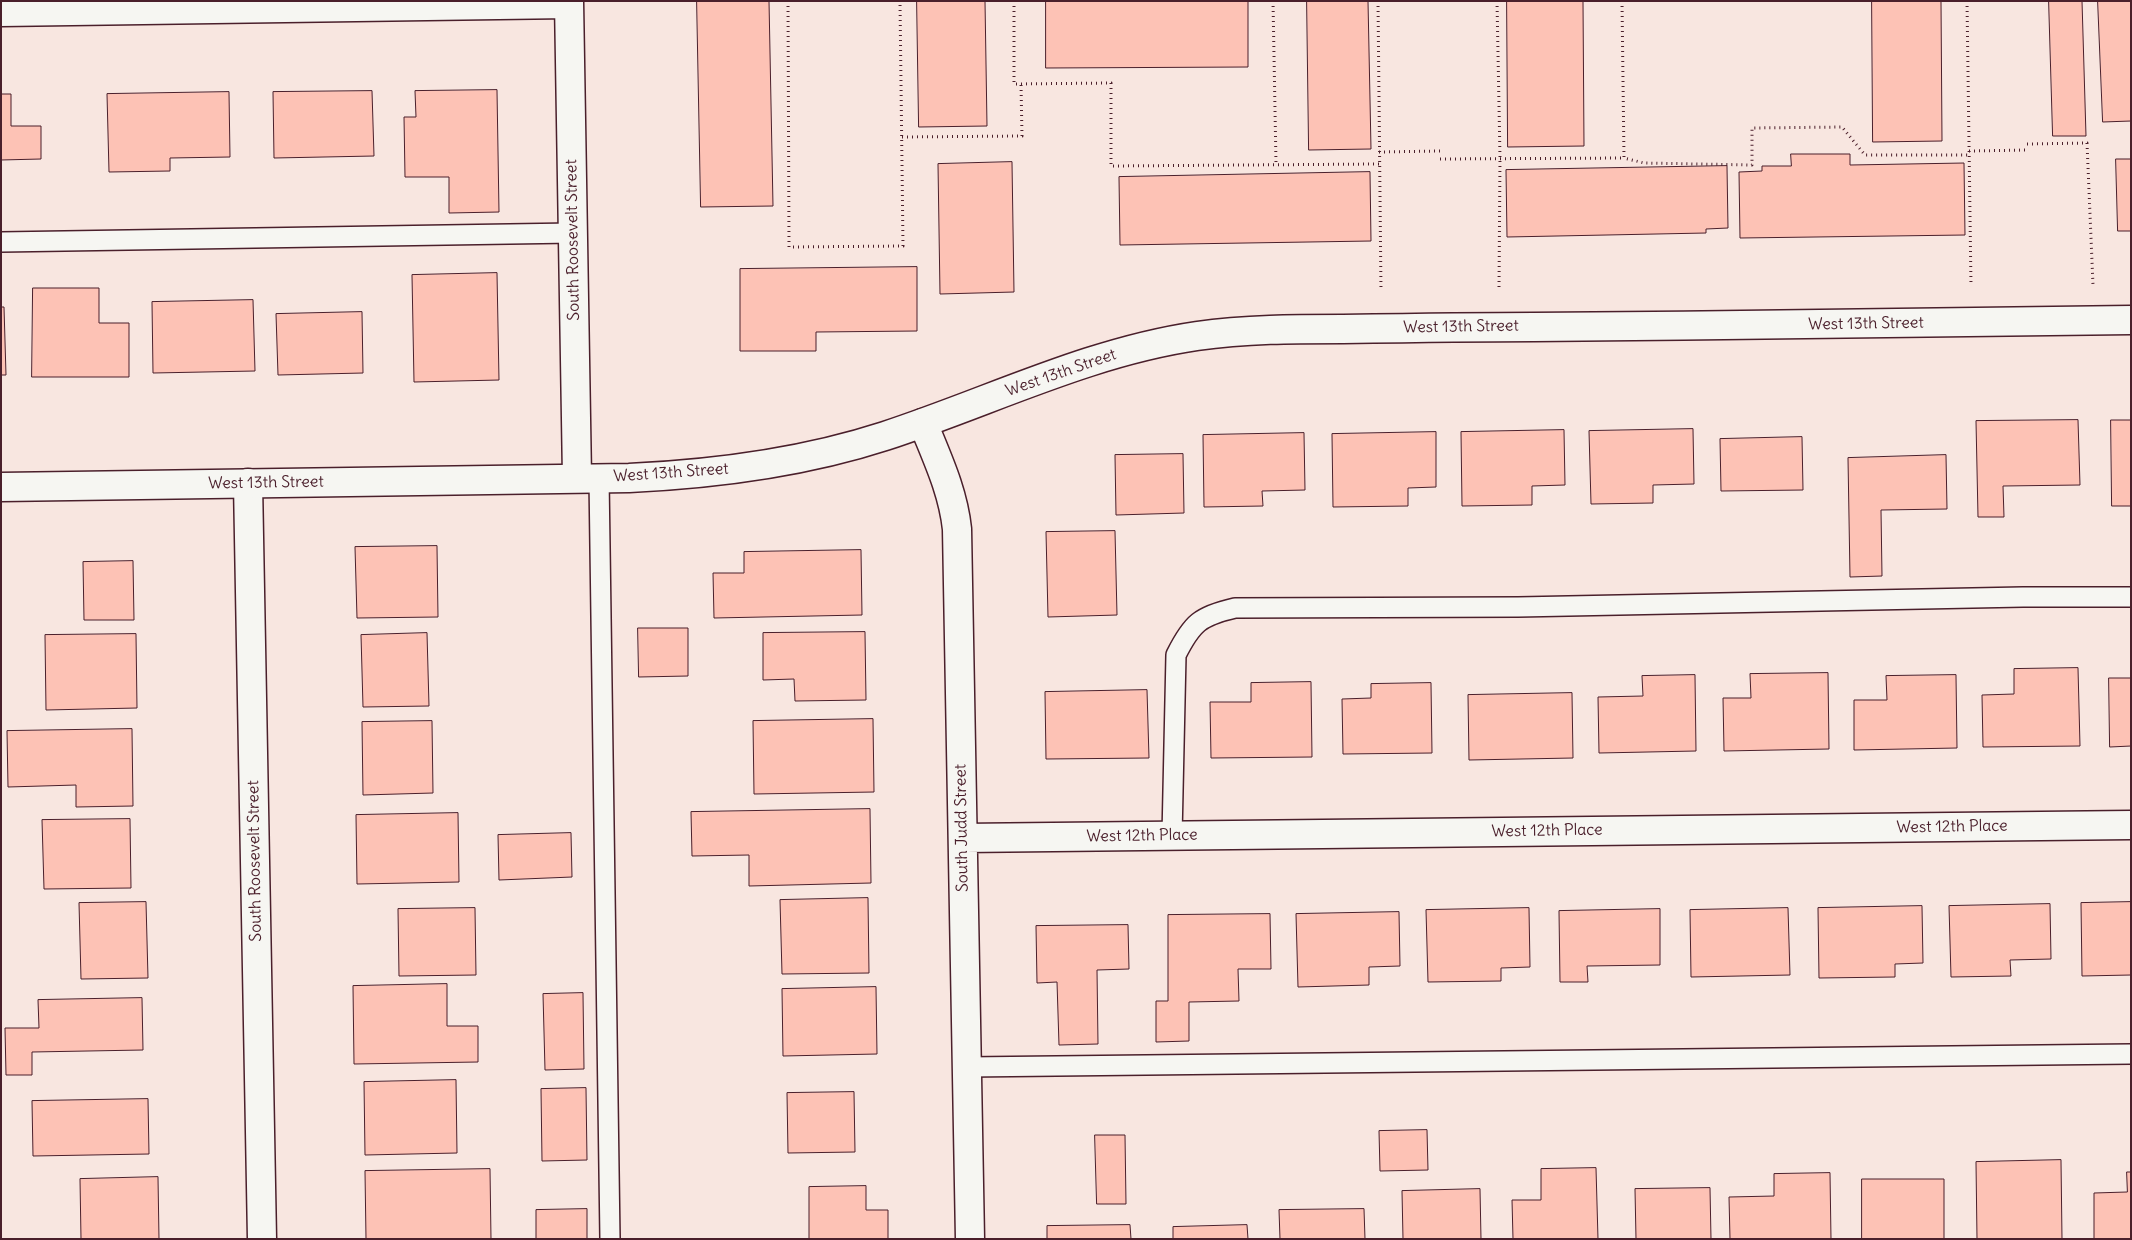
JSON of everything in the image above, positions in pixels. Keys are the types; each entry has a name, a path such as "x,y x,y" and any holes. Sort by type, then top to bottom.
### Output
{"street":[{"path":"1,12 569,3"},
{"name":"South Roosevelt Street","path":"569,3 573,233 588,478"},
{"name":"West 13th Street","path":"1,487 588,478 702,474 785,461 852,446 923,423 1068,368 1120,352 1157,343 1224,332 1356,328 2131,320"},
{"name":"South Judd Street","path":"923,423 949,487 955,507 957,529 970,1239"},
{"name":"South Roosevelt Street","path":"248,483 262,1239"},
{"name":"West 12th Place","path":"963,838 2131,825"}],"lane":[{"path":"1,242 573,233"},
{"path":"588,478 610,1239"},
{"path":"1172,836 1176,655 1187,632 1211,613 1235,608 1518,607 2023,597 2131,597"},
{"path":"967,1067 2131,1054"}],"path":[{"path":"788,1 789,247 903,246 900,1"},
{"path":"1014,1 1014,84 1110,83 1112,166 1380,164"},
{"path":"1273,1 1276,164"},
{"path":"1378,1 1381,290"},
{"path":"1497,1 1500,158 1499,288"},
{"path":"1622,1 1624,158"},
{"path":"1967,1 1971,286"},
{"path":"902,138 1022,136 1021,84"},
{"path":"1440,159 1624,158 1644,163 1752,165 1752,128 1842,127 1865,155 2027,150"},
{"path":"2027,144 2087,144 2093,285"},
{"path":"1379,152 1440,151"}],"building":[{"path":"697,1 769,1 773,206 701,207"},
{"path":"917,1 985,1 987,126 919,127"},
{"path":"1046,1 1248,1 1248,67 1046,68"},
{"path":"1307,1 1368,1 1371,149 1309,150"},
{"path":"1507,1 1583,1 1584,146 1508,147"},
{"path":"1872,1 1941,1 1942,141 1873,142"},
{"path":"2049,1 2082,1 2086,136 2053,136"},
{"path":"2098,1 2131,1 2131,121 2103,122"},
{"path":"497,90 499,212 449,213 449,177 405,177 404,117 416,117 415,91"},
{"path":"372,91 374,156 274,158 273,92"},
{"path":"229,92 230,157 170,158 170,171 109,172 107,94"},
{"path":"1,94 11,94 11,126 41,126 41,159 1,160"},
{"path":"1791,154 1850,154 1850,165 1964,163 1965,235 1740,238 1739,172 1762,171 1762,166 1791,166"},
{"path":"2116,159 2131,159 2131,231 2118,231"},
{"path":"1012,162 1014,292 940,294 938,164"},
{"path":"1727,166 1728,228 1706,229 1706,233 1507,237 1506,170"},
{"path":"1370,172 1371,241 1120,245 1119,177"},
{"path":"917,267 917,331 816,332 816,351 740,351 740,269"},
{"path":"497,273 499,380 414,382 412,275"},
{"path":"33,288 99,288 99,323 129,323 129,377 32,377"},
{"path":"253,300 255,371 153,373 152,302"},
{"path":"1,307 4,307 6,375 1,375"},
{"path":"362,312 363,373 278,375 276,314"},
{"path":"2078,420 2080,485 2003,486 2004,517 1978,517 1976,421"},
{"path":"2111,420 2131,420 2131,506 2112,506"},
{"path":"1693,429 1694,484 1653,485 1653,503 1591,504 1589,431"},
{"path":"1564,430 1565,485 1532,486 1532,505 1462,506 1461,432"},
{"path":"1436,432 1436,487 1408,488 1408,506 1333,507 1332,434"},
{"path":"1304,433 1305,490 1262,491 1263,506 1204,507 1203,435"},
{"path":"1802,437 1803,490 1721,491 1720,439"},
{"path":"1183,454 1184,513 1116,515 1115,455"},
{"path":"1946,455 1947,509 1881,510 1882,576 1850,577 1848,458"},
{"path":"1115,531 1117,615 1048,617 1046,532"},
{"path":"437,546 438,617 357,618 355,547"},
{"path":"861,550 862,615 714,618 713,573 744,573 744,552"},
{"path":"133,561 134,620 84,620 83,562"},
{"path":"638,628 688,628 688,676 639,677"},
{"path":"865,632 866,700 795,701 794,679 763,680 763,633"},
{"path":"427,633 429,706 363,707 361,635"},
{"path":"136,634 137,708 46,710 45,635"},
{"path":"2078,668 2080,746 1983,747 1982,695 2014,694 2014,669"},
{"path":"1828,673 1829,749 1724,751 1723,698 1751,698 1750,674"},
{"path":"1695,675 1696,751 1599,753 1598,697 1643,696 1642,676"},
{"path":"1956,675 1957,748 1854,750 1854,700 1887,700 1886,676"},
{"path":"2109,678 2131,678 2131,746 2110,747"},
{"path":"1311,682 1312,757 1211,758 1210,702 1251,702 1251,683"},
{"path":"1431,683 1432,753 1343,754 1342,699 1371,698 1371,684"},
{"path":"1147,690 1149,758 1046,759 1045,692"},
{"path":"1572,693 1573,758 1469,760 1468,695"},
{"path":"873,719 874,792 754,794 753,721"},
{"path":"432,721 433,793 363,795 362,722"},
{"path":"132,729 133,806 76,807 76,785 8,787 7,731"},
{"path":"870,809 871,883 749,886 749,855 692,856 691,812"},
{"path":"458,813 459,882 357,884 356,815"},
{"path":"130,819 131,888 44,889 42,820"},
{"path":"571,833 572,877 499,880 498,835"},
{"path":"868,898 869,973 782,974 780,900"},
{"path":"146,902 148,978 81,979 79,903"},
{"path":"2131,902 2131,975 2082,976 2081,903"},
{"path":"2050,904 2051,959 2010,960 2011,976 1951,977 1949,906"},
{"path":"1922,906 1923,963 1895,964 1895,977 1819,978 1818,908"},
{"path":"475,908 476,975 399,976 398,909"},
{"path":"1529,908 1530,967 1501,968 1501,981 1428,982 1426,910"},
{"path":"1788,908 1790,975 1691,977 1690,910"},
{"path":"1660,909 1660,965 1587,966 1588,982 1560,982 1559,911"},
{"path":"1399,912 1400,966 1369,967 1369,985 1298,987 1296,914"},
{"path":"1270,914 1271,969 1238,969 1239,1001 1189,1002 1189,1041 1156,1042 1156,1001 1168,1001 1168,915"},
{"path":"1128,925 1129,969 1097,970 1098,1044 1059,1045 1057,982 1037,983 1036,926"},
{"path":"447,984 447,1026 478,1026 478,1062 354,1064 353,986"},
{"path":"876,987 877,1054 783,1056 782,989"},
{"path":"583,993 584,1069 545,1070 543,994"},
{"path":"142,998 143,1050 32,1052 32,1075 6,1075 5,1028 39,1028 38,1000"},
{"path":"456,1080 457,1153 365,1155 364,1082"},
{"path":"586,1088 587,1160 542,1161 541,1089"},
{"path":"854,1092 855,1152 788,1153 787,1093"},
{"path":"148,1099 149,1154 33,1156 32,1101"},
{"path":"1427,1130 1428,1170 1380,1171 1379,1131"},
{"path":"1095,1135 1125,1135 1126,1204 1097,1204"},
{"path":"2061,1160 2062,1239 1977,1239 1976,1162"},
{"path":"1596,1168 1598,1239 1513,1239 1512,1200 1541,1200 1541,1169"},
{"path":"490,1169 491,1239 366,1239 365,1171"},
{"path":"2127,1172 2131,1172 2131,1239 2094,1239 2094,1193 2127,1192"},
{"path":"1830,1173 1831,1239 1730,1239 1729,1197 1774,1196 1774,1174"},
{"path":"158,1177 159,1239 81,1239 80,1179"},
{"path":"1862,1179 1944,1179 1944,1239 1862,1239"},
{"path":"866,1186 866,1210 888,1210 888,1239 809,1239 809,1187"},
{"path":"1710,1188 1711,1239 1636,1239 1635,1189"},
{"path":"1480,1189 1481,1239 1403,1239 1402,1191"},
{"path":"587,1209 587,1239 536,1239 536,1210"},
{"path":"1364,1209 1365,1239 1280,1239 1279,1210"},
{"path":"1130,1225 1131,1239 1047,1239 1047,1226"},
{"path":"1247,1225 1248,1239 1173,1239 1173,1227"}]}
